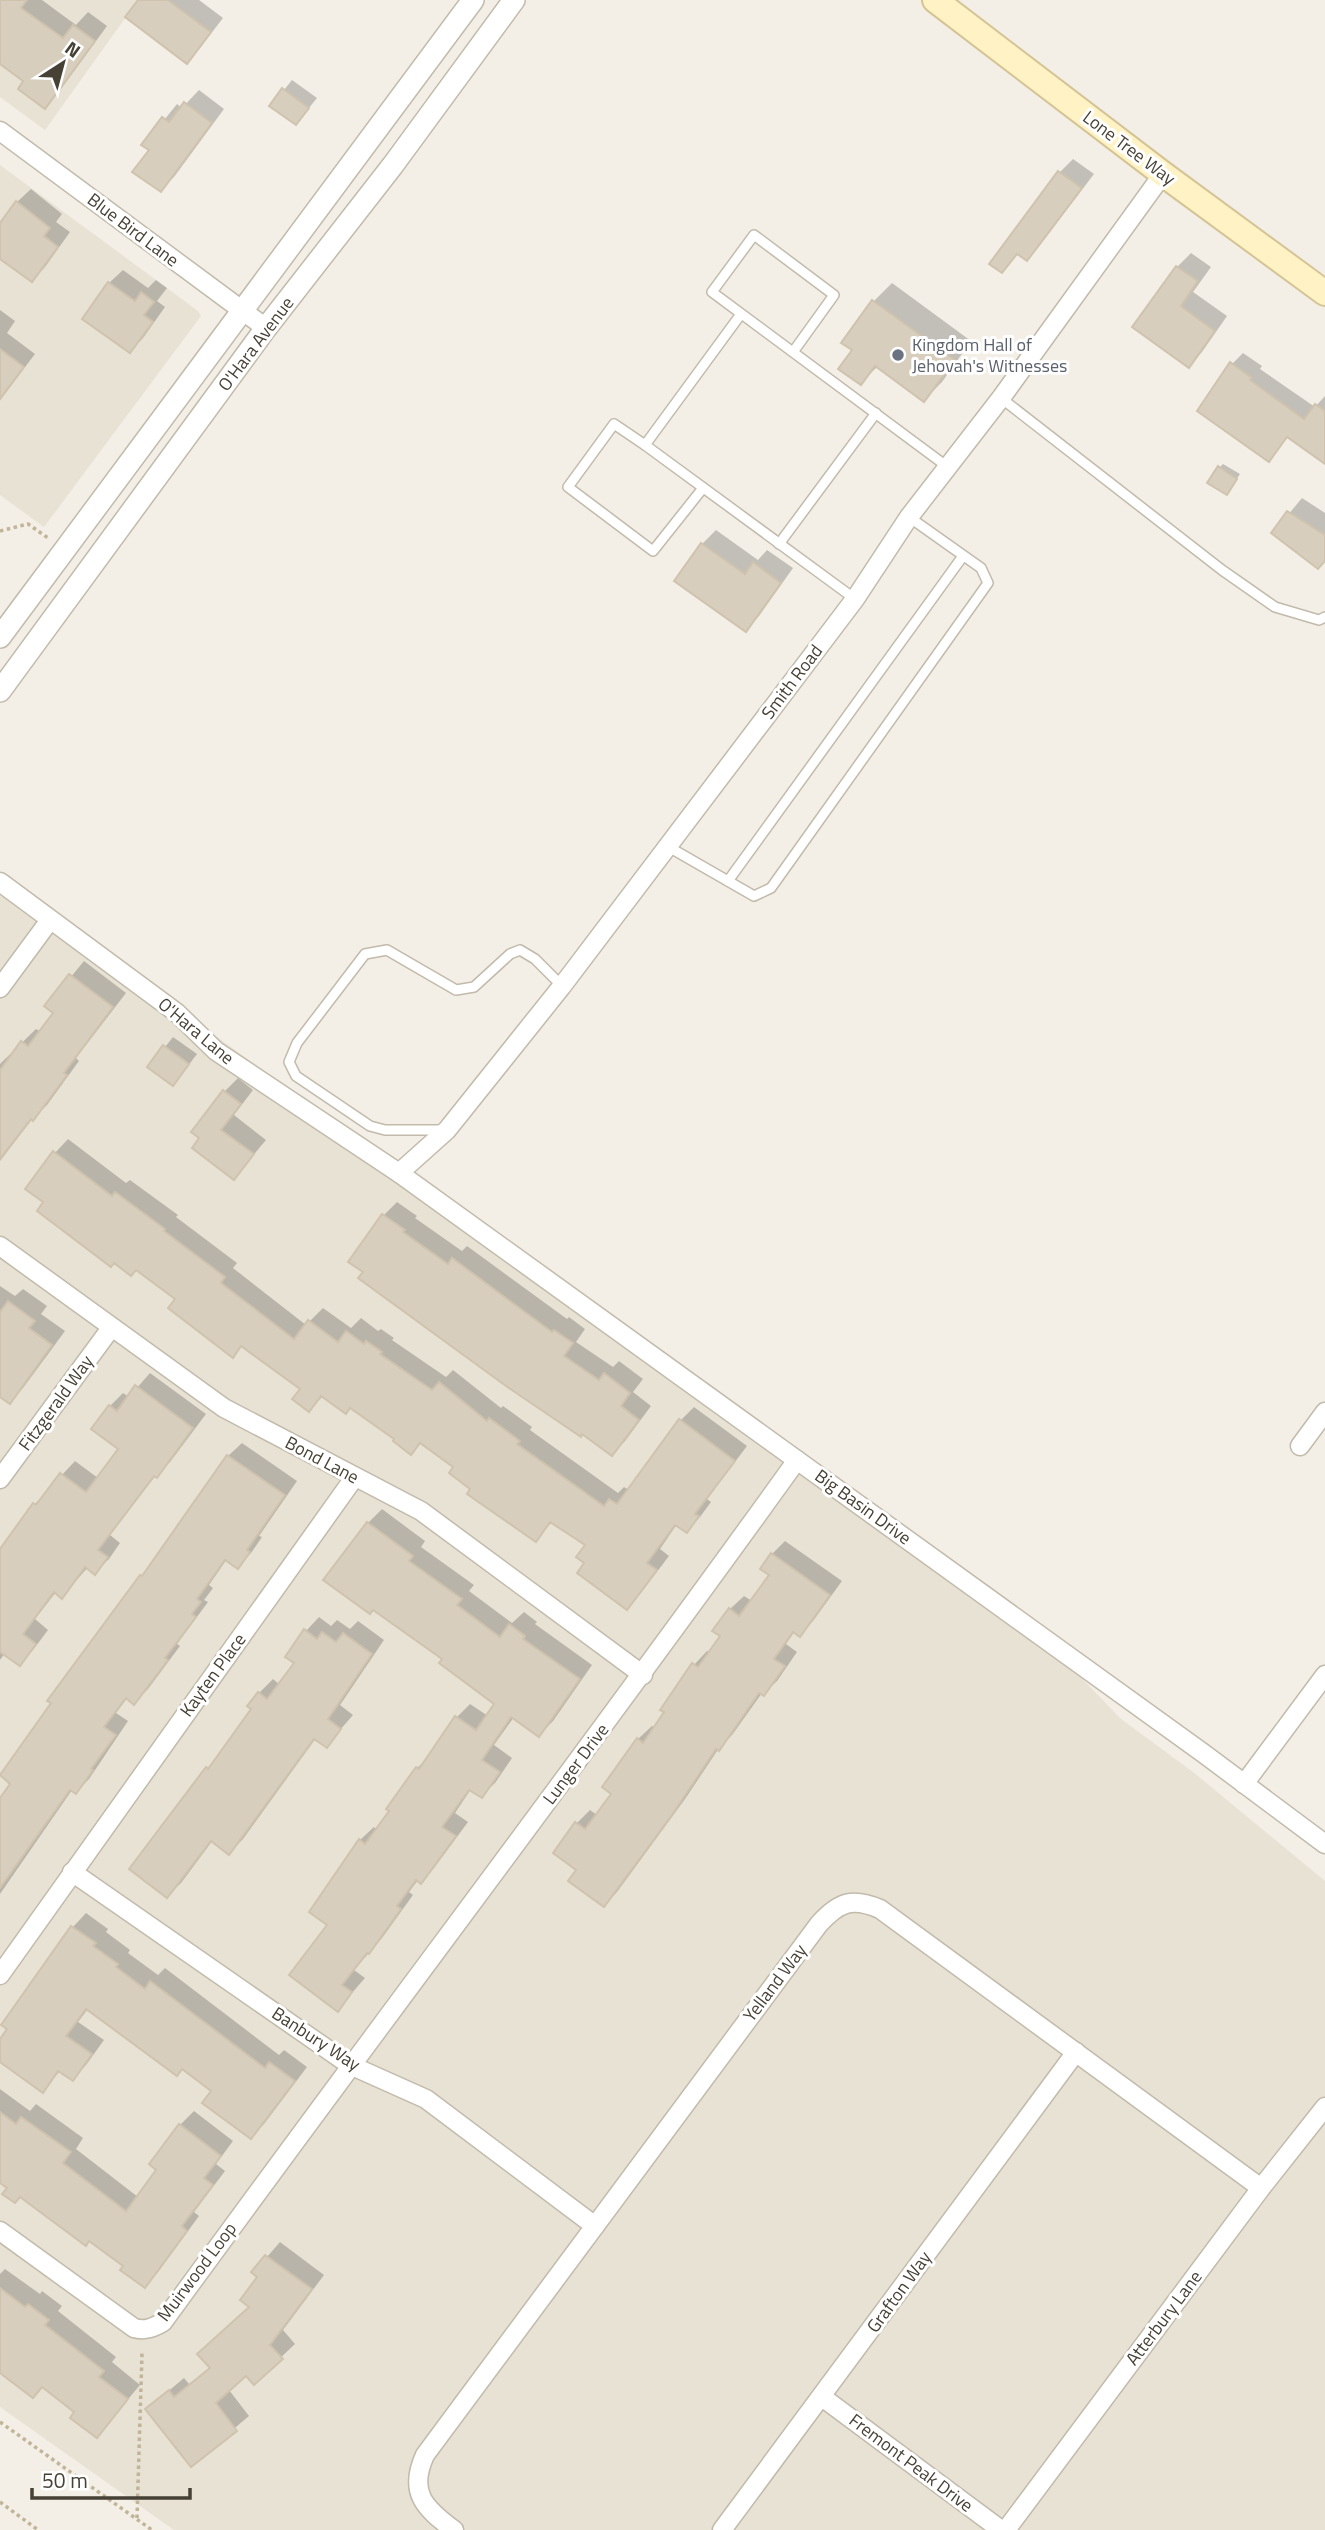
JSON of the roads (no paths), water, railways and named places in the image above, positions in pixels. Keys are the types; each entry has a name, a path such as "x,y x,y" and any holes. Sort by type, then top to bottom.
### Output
{"main road":[{"name":"Lone Tree Way","path":"935,0 1163,174 1325,293"}],"street":[{"name":"O'Hara Avenue","path":"0,637 473,0"},
{"name":"O'Hara Avenue","path":"0,691 266,328 393,165 514,0"},
{"name":"Blue Bird Lane","path":"0,131 266,328"},
{"name":"Smith Road","path":"399,1172 447,1130 562,986 855,599 909,517 1001,398 1163,174"},
{"name":"O'Hara Lane","path":"0,882 177,1013 216,1051 399,1172"},
{"path":"0,988 50,920"},
{"name":"Big Basin Drive","path":"399,1172 1325,1844"},
{"name":"Bond Lane","path":"0,1246 224,1408 421,1511 643,1675"},
{"name":"Fitzgerald Way","path":"0,1479 111,1328"},
{"path":"1300,1446 1325,1412"},
{"name":"Lunger Drive","path":"350,2065 643,1675 797,1460"},
{"name":"Kayten Place","path":"72,1872 354,1478"},
{"path":"1244,1784 1325,1675"},
{"path":"0,1975 72,1872"},
{"name":"Banbury Way","path":"72,1872 350,2065 426,2099 595,2227"},
{"name":"Yelland Way","path":"454,2530 432,2514 421,2498 417,2483 425,2455 819,1924 832,1910 848,1903 864,1902 880,1909 1261,2188"},
{"name":"Grafton Way","path":"722,2530 1076,2052"},
{"name":"Muirwood Loop","path":"0,2231 134,2328 152,2328 163,2322 350,2065"},
{"name":"Atterbury Lane","path":"1004,2530 1325,2107"},
{"name":"Fremont Peak Drive","path":"821,2397 1004,2530"}],"lane":[{"path":"793,352 834,295 754,235 712,292 948,468"},
{"path":"645,445 741,314"},
{"path":"1001,398 1222,570 1275,607 1319,620 1325,617"},
{"path":"779,544 876,413"},
{"path":"702,488 653,551 568,487 614,424 855,599"},
{"path":"667,846 754,896 771,888 988,583 981,568 909,517"},
{"path":"728,881 963,556"},
{"path":"447,1130 385,1130 370,1126 296,1076 289,1062 297,1043 365,954 387,950 456,990 474,986 510,954 520,950 535,959 562,986"}],"place":[{"name":"Kingdom Hall of Jehovah's Witnesses","path":"898,355"}]}
